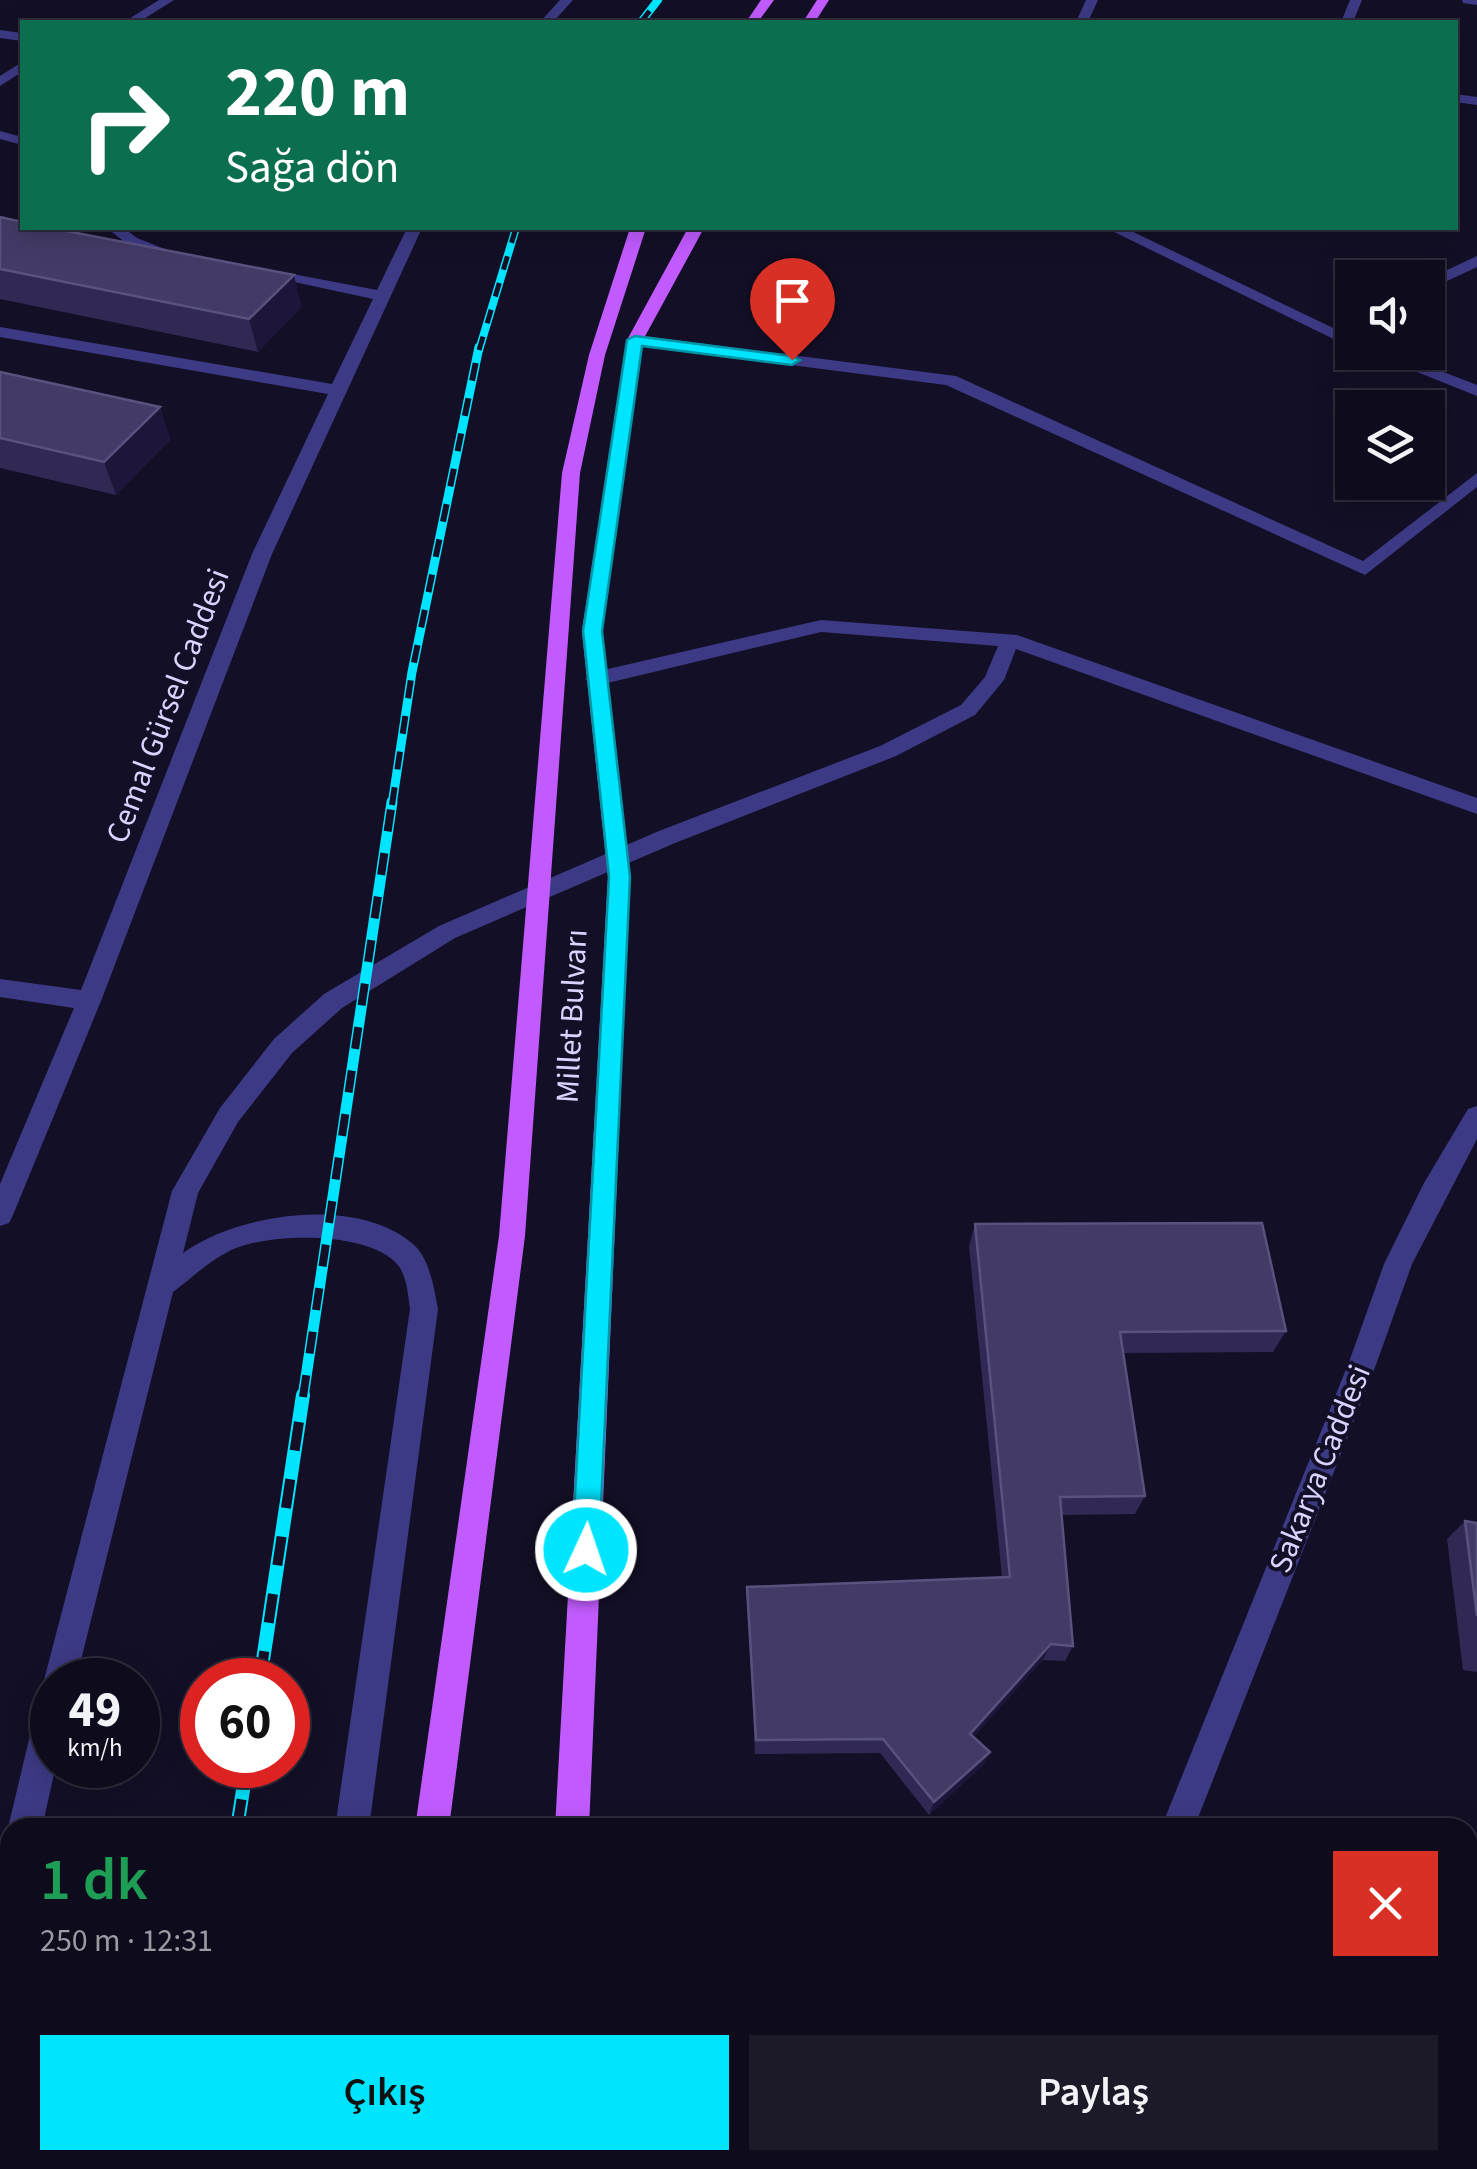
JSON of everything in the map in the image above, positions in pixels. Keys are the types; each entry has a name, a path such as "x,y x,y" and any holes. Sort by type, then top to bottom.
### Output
{"main road":[{"name":"Millet Bulvarı","path":"433,1818 512,1236 570,473 597,354 637,230"},
{"name":"Millet Bulvarı","path":"573,1818 620,877 592,631 635,340 695,230"}],"street":[{"path":"134,20 168,0"},
{"path":"548,20 567,0"},
{"path":"1468,0 1477,1"},
{"path":"118,230 132,241 188,259"},
{"name":"Cemal Gürsel Caddesi","path":"0,1215 89,1001 262,554 335,390 413,230"},
{"path":"1118,230 1335,334"},
{"path":"1445,277 1477,261"},
{"path":"246,270 381,296"},
{"path":"1331,332 1335,330"},
{"path":"0,332 335,390"},
{"path":"635,340 950,380 1365,569 1477,478"},
{"path":"1422,370 1477,391"},
{"path":"595,680 821,626 1010,640 1477,806"},
{"path":"66,1658 184,1191 229,1115 283,1046 332,1001 447,932 666,837 888,751 968,710 994,680 1010,640"},
{"path":"0,988 89,1001"},
{"name":"Sakarya Caddesi","path":"1180,1818 1363,1362 1398,1264 1433,1191 1477,1116"},
{"path":"160,1286 224,1240 278,1227 313,1227 370,1235 403,1252 418,1277 424,1309 353,1818"},
{"path":"27,1818 34,1788"}],"building":[{"path":"0,217 20,222 20,230 61,230 294,275 249,319 0,269"},
{"path":"0,372 160,407 104,462 0,438"},
{"path":"1262,1223 1286,1331 1120,1332 1145,1496 1060,1497 1073,1646 1051,1644 970,1734 990,1752 934,1802 883,1739 756,1740 747,1587 1010,1577 975,1224"},
{"path":"1465,1521 1477,1523 1477,1616"}],"railway":[{"path":"643,20 658,0"},
{"path":"479,350 515,230"},
{"path":"392,805 412,672 479,347"},
{"path":"303,1397 392,802"},
{"path":"263,1658 303,1395"},
{"path":"239,1818 243,1788"}],"route":[{"path":"586,1550 620,877 592,631 619,432 635,340 792,360"}]}
